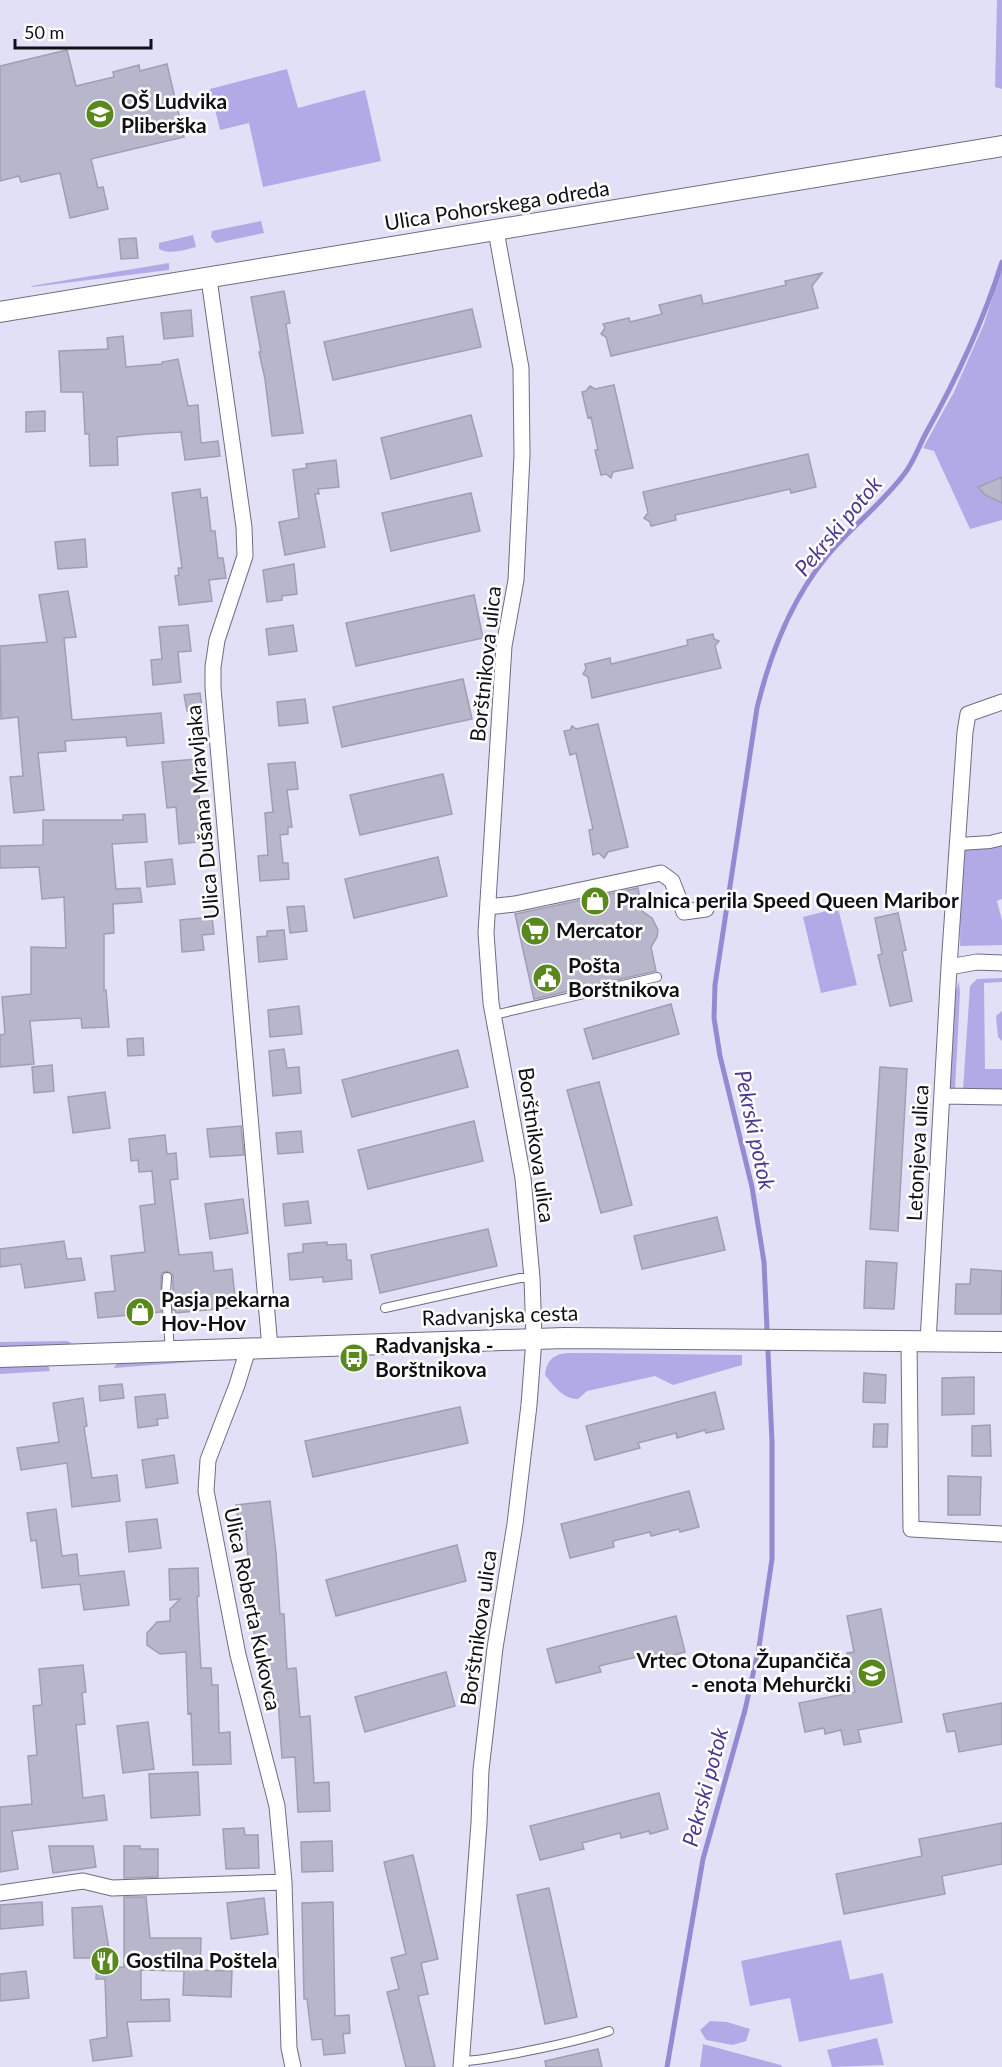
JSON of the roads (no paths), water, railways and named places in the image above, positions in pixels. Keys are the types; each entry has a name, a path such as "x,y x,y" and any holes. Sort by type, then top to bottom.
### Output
{"street":[{"name":"Ulica Pohorskega odreda","path":"0,312 1002,146"},
{"name":"Borštnikova ulica","path":"462,2064 481,1770 495,1648 515,1524 534,1339 532,1278 523,1178 494,1016 487,963 486,933 504,646 516,580 522,455 521,368 496,231"},
{"name":"Ulica Dušana Mravljaka","path":"209,279 244,527 244,556 217,640 213,666 213,688 270,1348"},
{"name":"Letonjeva ulica","path":"1002,702 968,714 965,732 943,1096 918,1342 911,1529 1002,1534"},
{"path":"958,844 1002,839"},
{"path":"488,907 515,904 661,873 672,881 684,912 706,909"},
{"path":"949,967 977,962 1002,963"},
{"path":"943,1096 1002,1096"},
{"name":"Radvanjska cesta","path":"0,1357 534,1339 1002,1342"},
{"name":"Ulica Roberta Kukovca","path":"248,1350 208,1460 206,1491 238,1655 277,1806 284,1882 289,2048 293,2067"},
{"path":"0,1893 83,1881 112,1888 284,1882"}],"lane":[{"path":"494,1016 657,977"},
{"path":"167,1277 170,1353"},
{"path":"385,1308 520,1278 532,1278"},
{"path":"462,2064 549,2047 609,2031"}],"waterway":[{"name":"Pekrski potok","path":"667,2067 703,1859 745,1710 759,1647 772,1559 772,1442 764,1262 752,1187 720,1056 714,1018 715,985 757,708 768,668 783,628 814,573 846,535 886,495 911,464 969,349 1002,262"}],"place":[{"name":"OŠ Ludvika Pliberška","path":"100,114"},
{"name":"Pralnica perila Speed Queen Maribor","path":"595,901"},
{"name":"Mercator","path":"535,931"},
{"name":"Pošta Borštnikova","path":"547,978"},
{"name":"Pasja pekarna Hov-Hov","path":"140,1312"},
{"name":"Radvanjska - Borštnikova","path":"354,1358"},
{"name":"Vrtec Otona Župančiča - enota Mehurčki","path":"872,1673"},
{"name":"Gostilna Poštela","path":"105,1961"}]}
